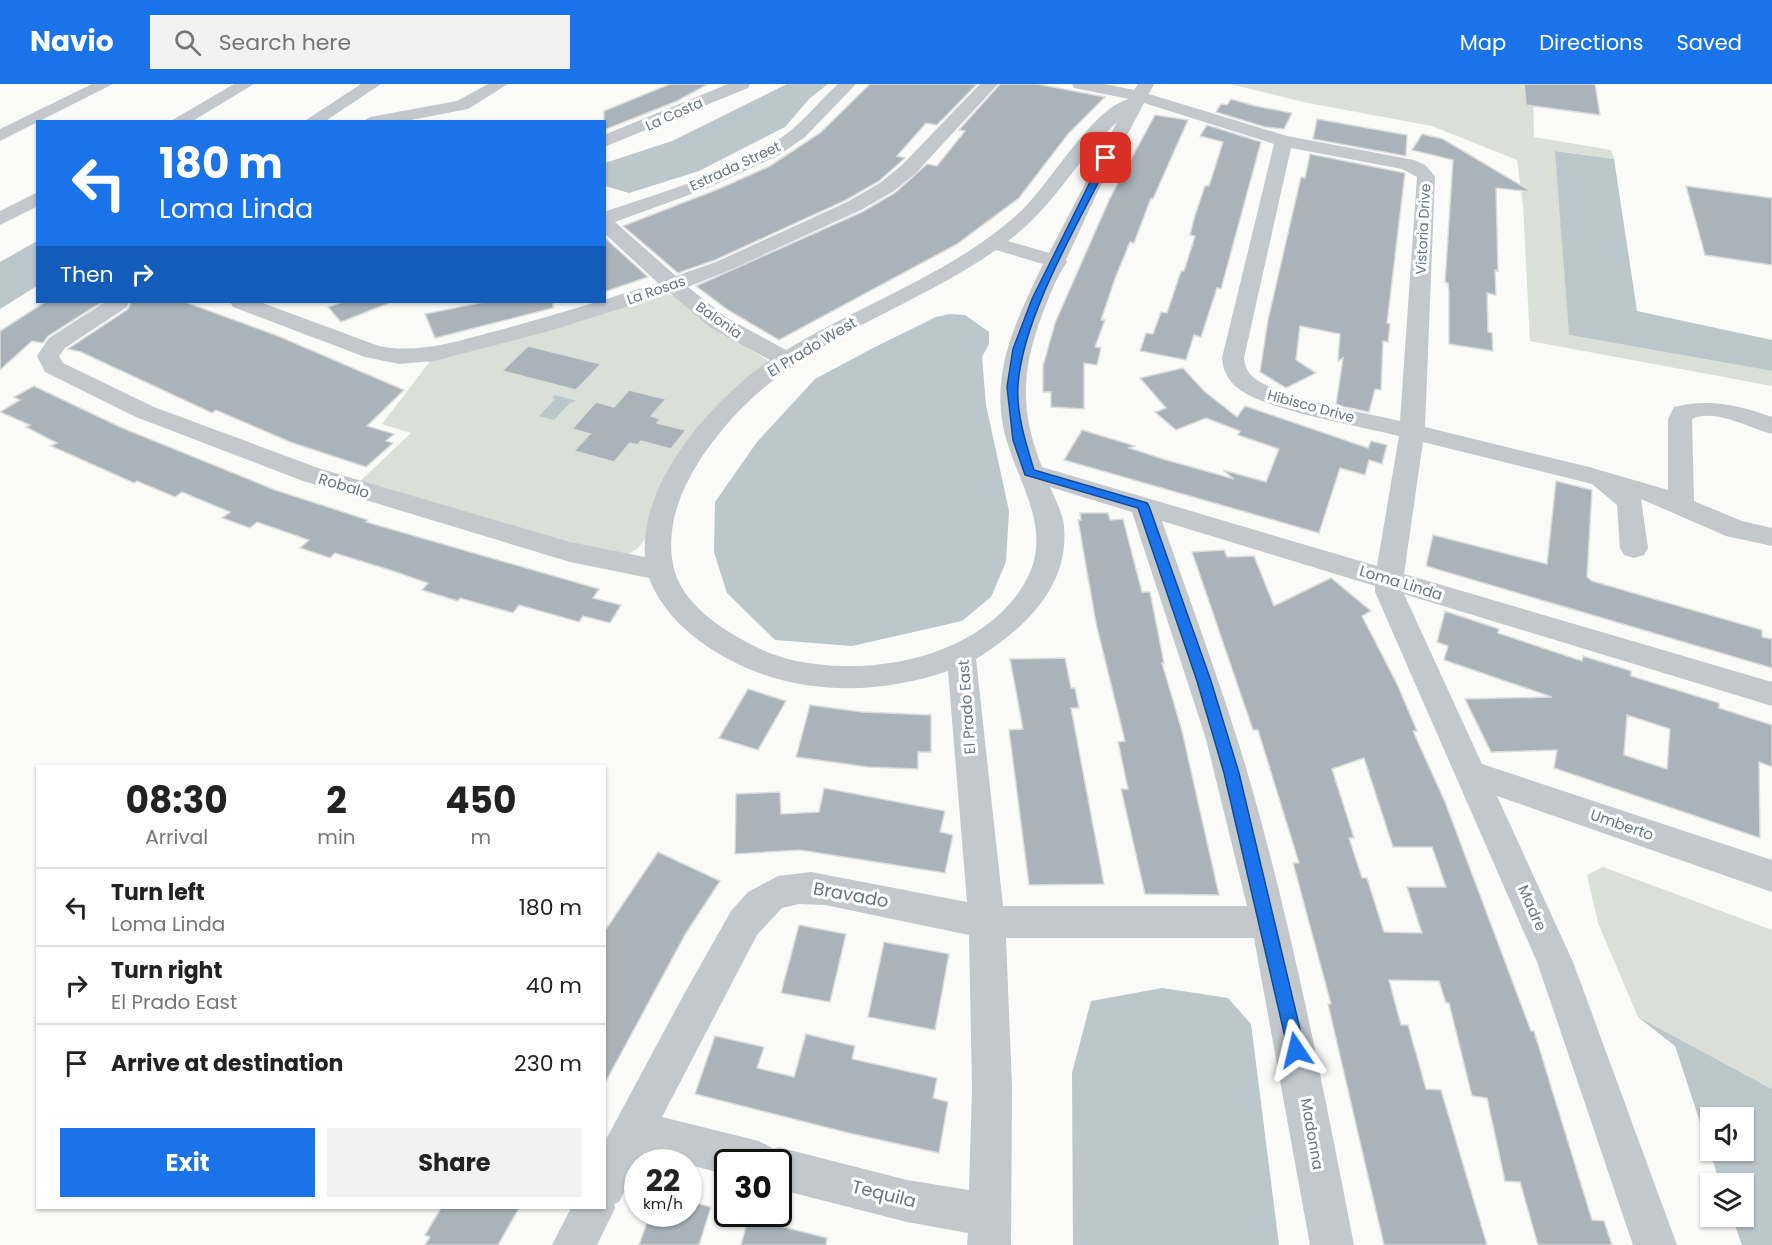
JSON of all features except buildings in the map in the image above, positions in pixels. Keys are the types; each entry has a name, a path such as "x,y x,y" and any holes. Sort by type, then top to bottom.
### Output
{"street":[{"path":"46,120 105,84"},
{"path":"47,120 124,84"},
{"path":"181,120 246,84"},
{"path":"313,120 373,84"},
{"path":"381,120 462,105 479,98 500,84"},
{"name":"La Costa","path":"606,141 742,84"},
{"name":"Estrada Street","path":"606,219 666,197 762,156 800,132 848,84"},
{"name":"La Rosas","path":"244,303 373,352 413,357 538,327 673,285 802,231 887,187 909,169 949,124 990,84"},
{"path":"1080,84 1150,88"},
{"name":"Vistoria Drive","path":"1150,88 1284,141 1407,164 1419,168 1426,176 1412,433 1389,579"},
{"name":"El Prado West","path":"961,654 890,675 855,678 820,676 792,671 743,654 715,639 692,621 675,601 660,570 656,550 660,514 681,471 702,438 729,408 786,360 994,243 1040,203 1072,159 1107,121 1150,88"},
{"name":"El Prado East","path":"990,1230 992,1087 987,922 961,654 996,633 1020,611 1032,596 1047,566 1051,550 1051,524 1029,472 1013,411 1014,367 1030,314 1089,189 1150,88"},
{"path":"0,136 36,125"},
{"path":"0,146 36,126"},
{"name":"Hibisco Drive","path":"1284,141 1233,358 1235,370 1248,386 1266,394 1412,433 1589,475"},
{"path":"0,219 36,199"},
{"name":"Balonia","path":"606,222 673,285 719,323 786,360"},
{"path":"994,243 1056,261"},
{"name":"Robalo","path":"117,303 62,339 48,356 50,364 58,371 146,412 312,476 570,552 609,562 660,570"},
{"path":"276,316 303,303"},
{"path":"1681,504 1680,419 1683,412 1695,409 1713,410 1772,426"},
{"name":"Loma Linda","path":"1029,472 1772,694"},
{"path":"1589,475 1681,504 1736,529 1772,537"},
{"path":"1589,475 1616,489 1630,502 1634,548"},
{"name":"Madonna","path":"1143,506 1204,681 1232,773 1289,1011 1332,1245"},
{"name":"Madre","path":"1389,579 1389,592 1396,611 1473,774 1555,962 1655,1245"},
{"name":"Umberto","path":"1473,774 1772,876"},
{"name":"Bravado","path":"606,1183 744,923 753,909 774,893 800,887 825,889 987,922 1268,922"},
{"path":"634,1130 714,1150"},
{"name":"Tequila","path":"792,1171 907,1201 990,1230"},
{"path":"574,1245 593,1209"}],"shaded area":[{"path":"787,84 828,84 810,98 785,127 699,171 629,193 606,186 606,163 672,141"},
{"path":"1230,84 1533,84 1534,137 1611,150 1614,159 1556,151 1569,335 1772,371 1772,386 1530,341 1523,205 1517,160 1432,126 1303,102"},
{"path":"1555,151 1614,159 1637,311 1772,340 1772,371 1569,335"},
{"path":"36,242 36,287 0,309 0,262"},
{"path":"665,294 674,296 768,361 654,513 643,542 634,551 618,556 357,484 411,433 382,424 431,360"},
{"path":"950,314 965,315 989,332 989,344 982,357 986,405 1009,511 1006,562 991,597 962,621 852,646 775,640 727,593 714,552 715,502 757,442 815,379 936,317"},
{"path":"555,395 576,401 570,403 554,420 539,416 555,399 552,398"},
{"path":"1603,867 1772,930 1772,1089 1638,1017 1598,923 1587,875"},
{"path":"1162,988 1228,998 1251,1024 1279,1245 1073,1245 1072,1073 1091,1001"},
{"path":"1638,1017 1772,1089 1772,1245 1742,1245 1736,1227 1754,1227 1754,1173 1717,1173 1713,1161 1754,1161 1754,1107 1700,1107 1700,1122 1675,1046"}],"route":[{"path":"1106,158 1030,314 1018,349 1012,387 1013,411 1019,440 1029,472 1143,506 1204,681 1232,773 1289,1011 1296,1050"}]}
